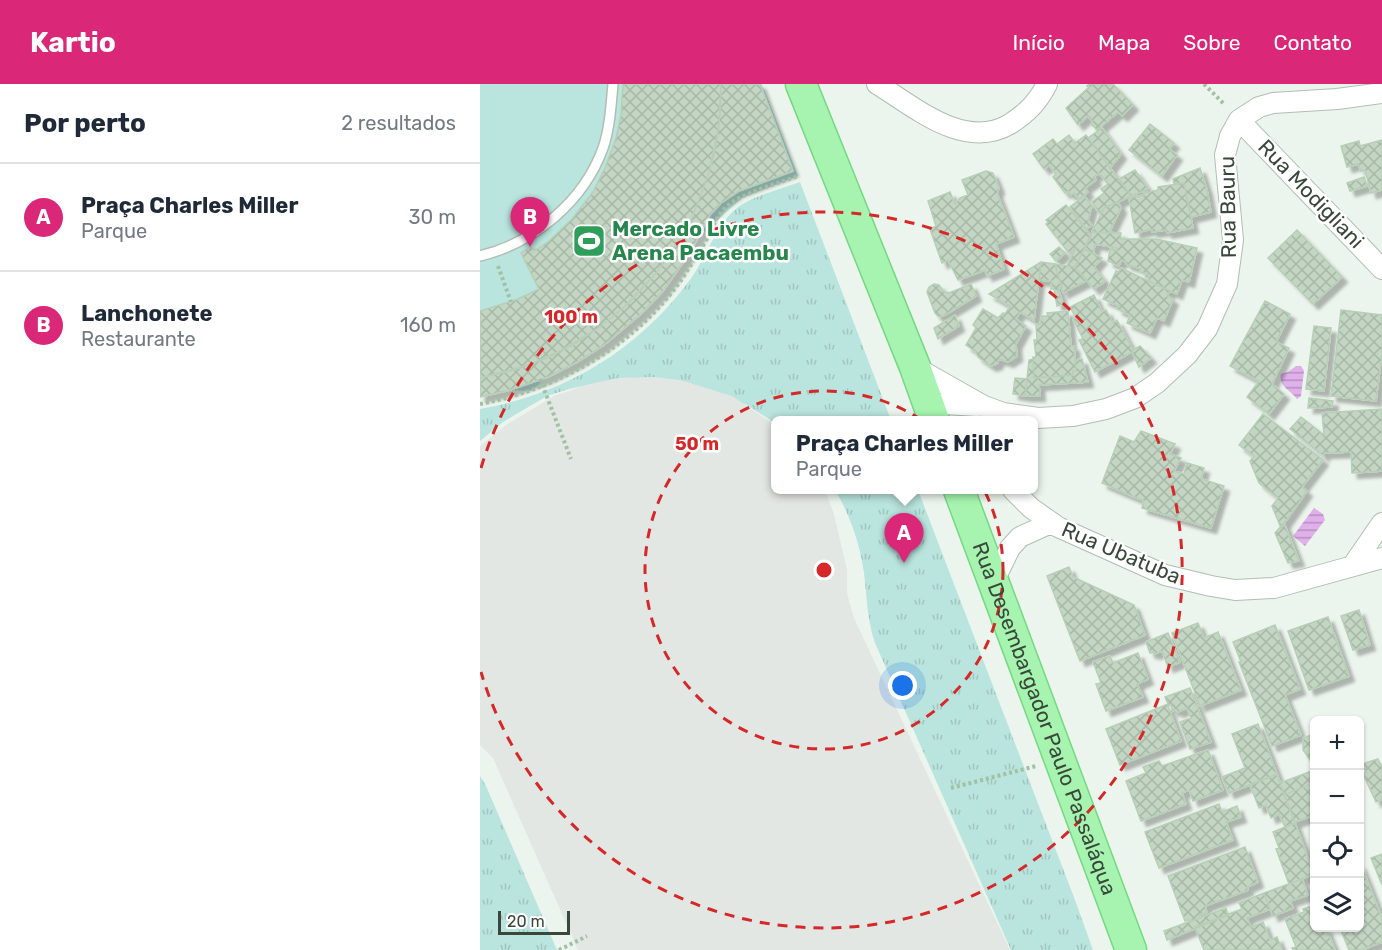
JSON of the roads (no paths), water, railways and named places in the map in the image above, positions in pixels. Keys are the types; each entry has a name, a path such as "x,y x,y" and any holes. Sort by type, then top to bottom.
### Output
{"main road":[{"path":"801,84 931,412"},
{"name":"Rua Desembargador Paulo Passaláqua","path":"961,494 1131,950"}],"street":[{"path":"877,84 947,126 983,132 1006,126 1023,116 1038,100 1047,84"},
{"path":"1239,120 1259,107 1274,103 1337,99 1382,93"},
{"name":"Rua Bauru","path":"1038,418 1073,416 1106,409 1135,398 1157,383 1187,355 1207,329 1227,284 1233,240 1226,155 1230,136 1239,120"},
{"name":"Rua Modigliani","path":"1239,120 1382,269"},
{"name":"Rua Bauru","path":"915,368 984,413"},
{"name":"Rua Bauru","path":"931,412 1003,413 1024,416"},
{"name":"Rua Ubatuba","path":"1018,494 1031,508 1051,523 1094,544 1165,575 1211,586 1234,590 1274,588 1382,558"},
{"name":"Rua Ubatuba","path":"993,583 1010,548 1020,537 1051,523"},
{"path":"1353,565 1382,523"}],"lane":[{"path":"480,256 493,253 542,229 580,192 603,148 613,84"}],"place":[{"name":"Mercado Livre Arena Pacaembu","path":"589,241"},
{"name":"Lanchonete","path":"530,247"},
{"name":"Praça Charles Miller","path":"904,563"}]}
